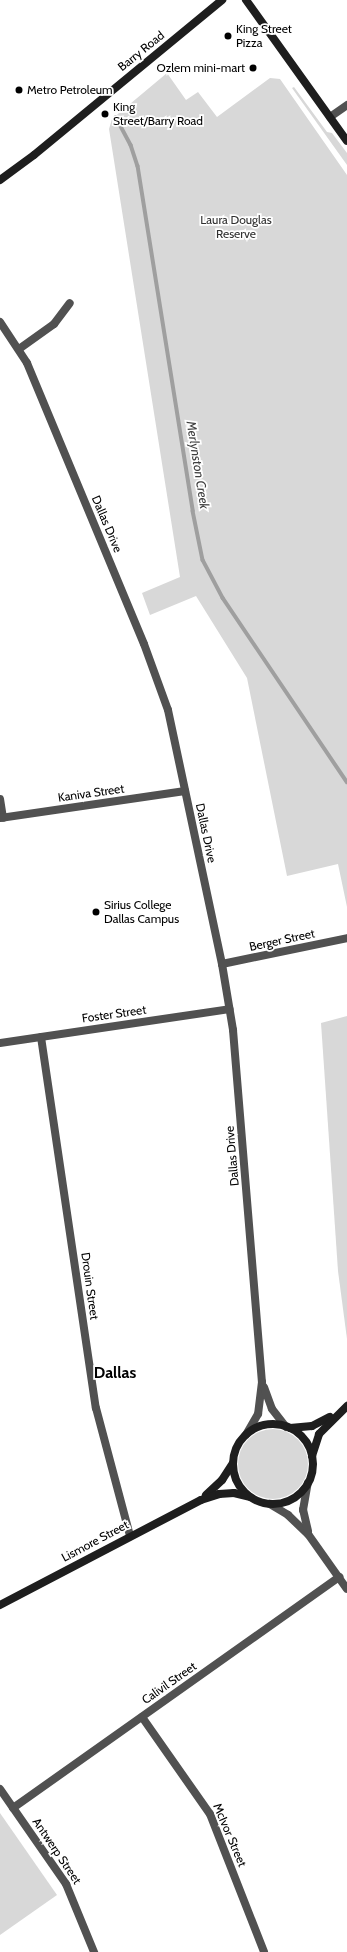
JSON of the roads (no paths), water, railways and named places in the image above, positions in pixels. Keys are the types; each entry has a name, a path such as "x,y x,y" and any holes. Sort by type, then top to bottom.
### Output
{"street":[{"name":"Barry Road","path":"0,180 34,155 222,0"},
{"path":"246,0 347,141"},
{"path":"330,117 347,105"},
{"path":"19,349 54,324 70,303"},
{"name":"Dallas Drive","path":"0,322 27,363 165,698 222,964 230,1009 262,1382 258,1414 246,1435"},
{"name":"Kaniva Street","path":"1,818 185,791"},
{"path":"0,799 1,818"},
{"name":"Berger Street","path":"222,964 347,938"},
{"name":"Foster Street","path":"0,1043 230,1009"},
{"name":"Drouin Street","path":"41,1036 96,1408 130,1536"},
{"name":"Dallas Drive","path":"262,1382 272,1409 288,1428"},
{"path":"347,1406 319,1434 312,1457 311,1475 308,1482 298,1496 287,1502 270,1504 263,1503 250,1497 243,1491 236,1481 233,1463 238,1445 246,1435 256,1428 268,1425 288,1428 312,1426 347,1406"},
{"path":"288,1428 304,1440 312,1457"},
{"name":"Lismore Street","path":"201,1500 217,1487 233,1463"},
{"path":"308,1482 303,1510 308,1534"},
{"name":"Lismore Street","path":"0,1605 201,1500 219,1494 234,1493 250,1497"},
{"path":"270,1504 288,1514 308,1534 347,1589"},
{"name":"Calivil Street","path":"13,1808 339,1577"},
{"name":"McIvor Street","path":"142,1717 210,1814 264,1952"},
{"name":"Antwerp Street","path":"0,1790 71,1892 94,1952"}],"waterway":[{"name":"Merlynston Creek","path":"116,117 131,145 138,166 193,511 203,560 223,598 347,782"}],"place":[{"name":"King Street Pizza","path":"228,36"},
{"name":"Ozlem mini-mart","path":"253,68"},
{"name":"Metro Petroleum","path":"19,90"},
{"name":"King Street/Barry Road","path":"105,114"},
{"name":"Sirius College Dallas Campus","path":"96,912"}],"district":[{"name":"Dallas","path":"115,1373"}],"park label":[{"name":"Laura Douglas Reserve","path":"236,227"}]}
